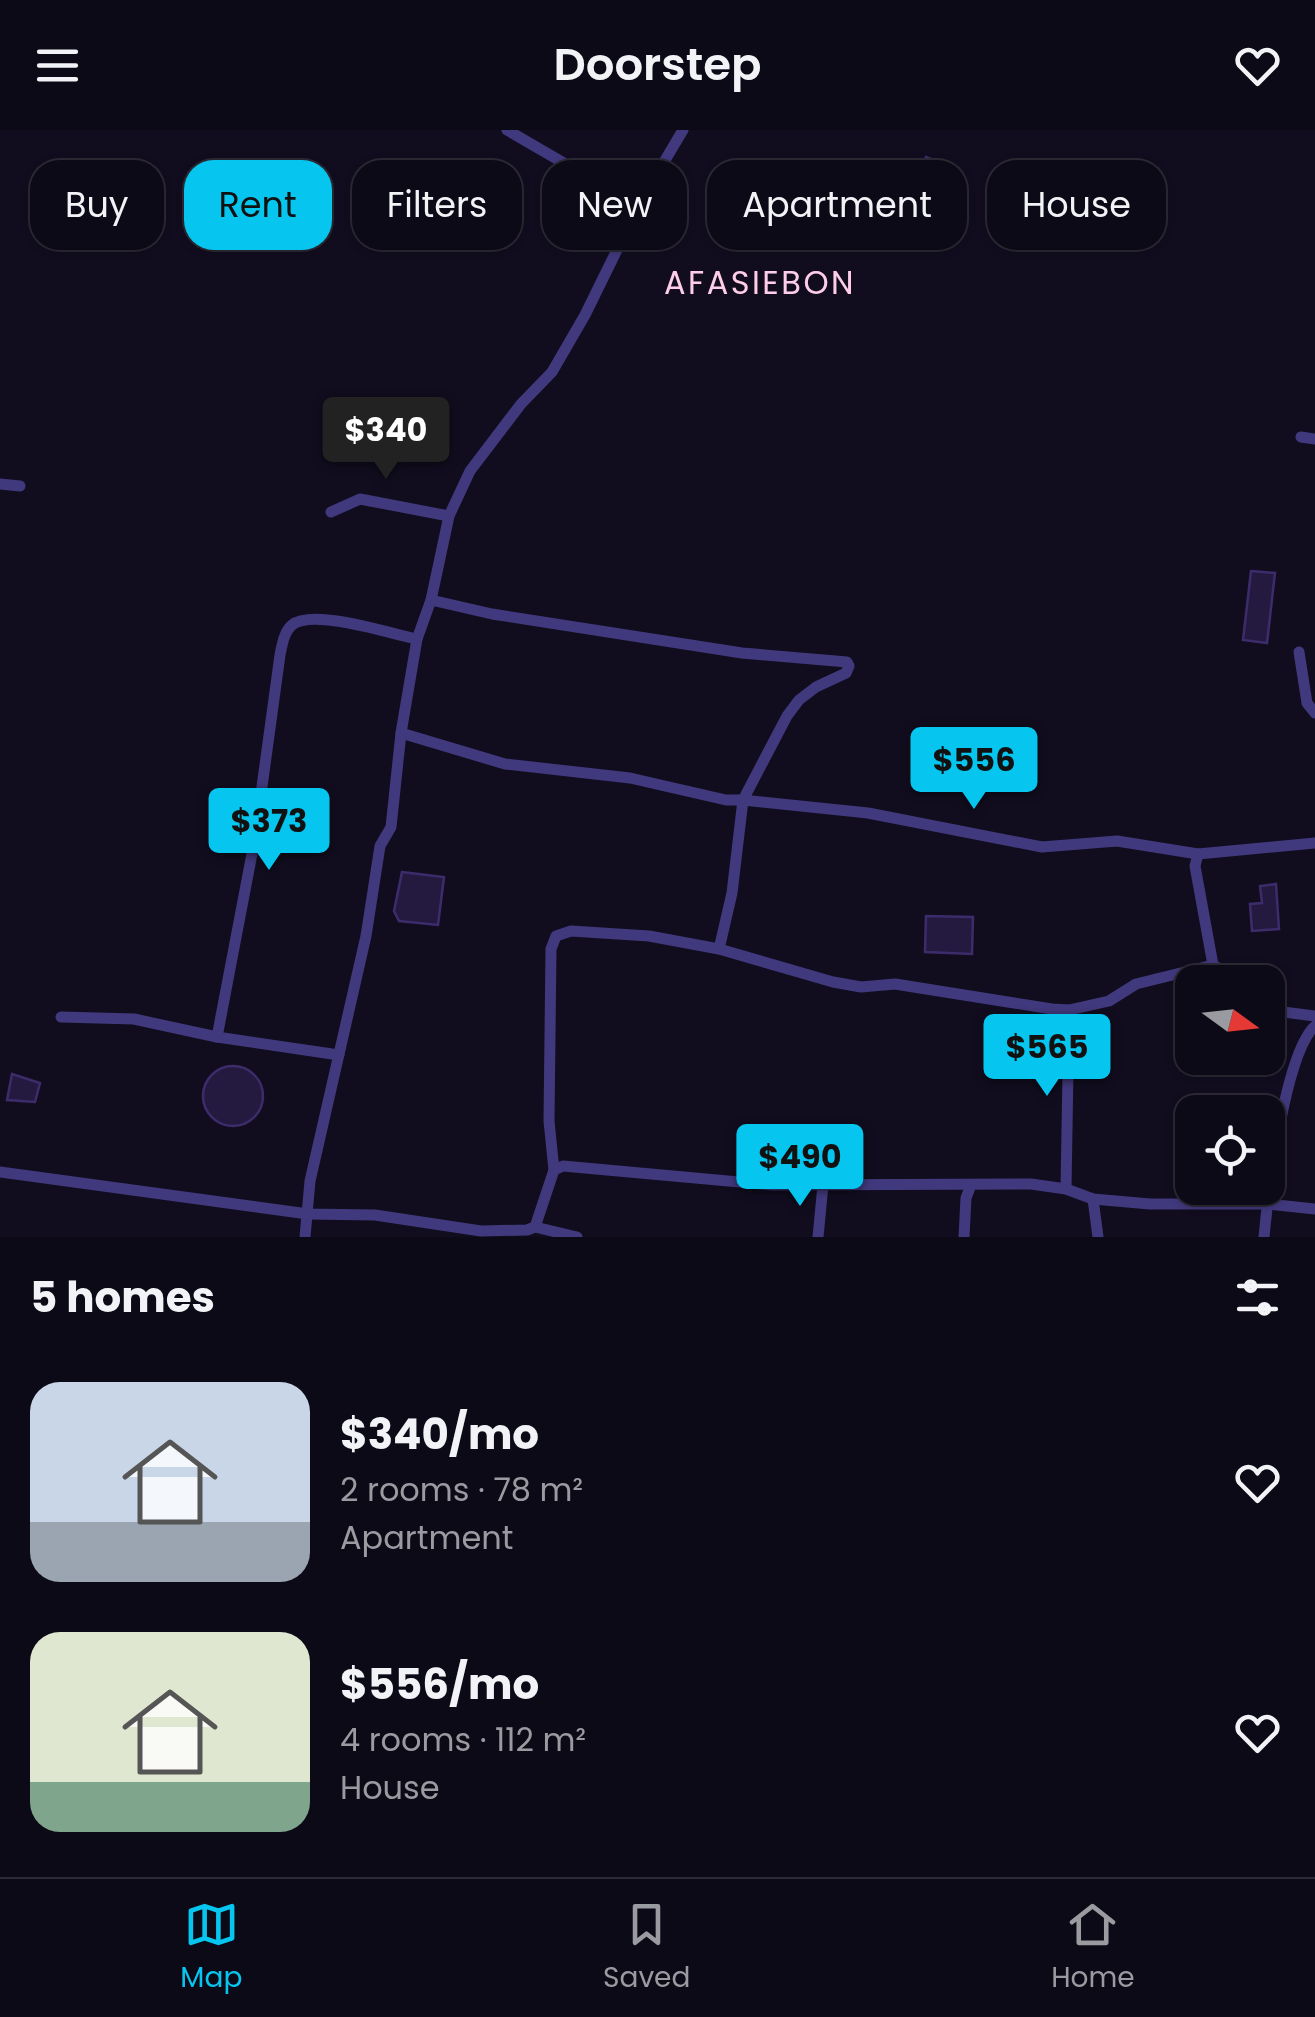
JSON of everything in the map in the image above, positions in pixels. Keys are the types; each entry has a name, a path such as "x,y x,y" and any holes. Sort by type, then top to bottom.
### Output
{"street":[{"path":"508,130 559,160"},
{"path":"665,160 683,130"},
{"path":"305,1237 310,1181 366,936 380,846 391,827 401,733 418,640 449,516 470,471 521,404 552,372 617,250"},
{"path":"1301,437 1315,439"},
{"path":"0,484 20,486"},
{"path":"331,512 360,500 449,516"},
{"path":"431,600 509,618 742,653 847,662 850,666 846,673 816,687 787,716 743,800 732,894 719,949"},
{"path":"217,1037 254,838 284,636 292,625 308,619 345,623 418,640"},
{"path":"1298,652 1307,703 1315,713"},
{"path":"401,733 505,764 630,778 726,800 868,813 1042,847 1117,841 1198,854 1315,844"},
{"path":"1198,854 1195,866 1213,965"},
{"path":"535,1227 554,1170 549,1121 550,949 556,936 571,931 649,936 719,949 833,982 862,987 895,984 1069,1010 1109,1000 1136,984 1175,974"},
{"path":"1066,1189 1069,1010"},
{"path":"1285,1012 1315,1016"},
{"path":"60,1017 134,1019 294,1051 339,1055"},
{"path":"1285,1110 1302,1040 1315,1026"},
{"path":"554,1170 572,1166 773,1186 1031,1184 1066,1189 1093,1199 1175,1204"},
{"path":"0,1172 308,1214 375,1216 480,1234 535,1227 576,1237"},
{"path":"818,1237 823,1185"},
{"path":"964,1237 966,1198 971,1185"},
{"path":"1093,1199 1098,1237"},
{"path":"1194,1205 1239,1205"},
{"path":"1264,1237 1267,1205"},
{"path":"1279,1205 1315,1208"}],"building":[{"path":"1251,571 1275,573 1267,643 1243,640"},
{"path":"402,872 444,877 438,925 399,921 394,911"},
{"path":"1276,884 1279,929 1252,931 1250,904 1262,903 1260,886"},
{"path":"926,916 973,917 972,954 925,952"},
{"path":"233,1066 254,1075 263,1096 254,1117 233,1126 212,1117 203,1096 212,1075"},
{"path":"12,1074 40,1083 35,1102 7,1100"}],"district":[{"name":"AFASIEBON","path":"760,283"}]}
